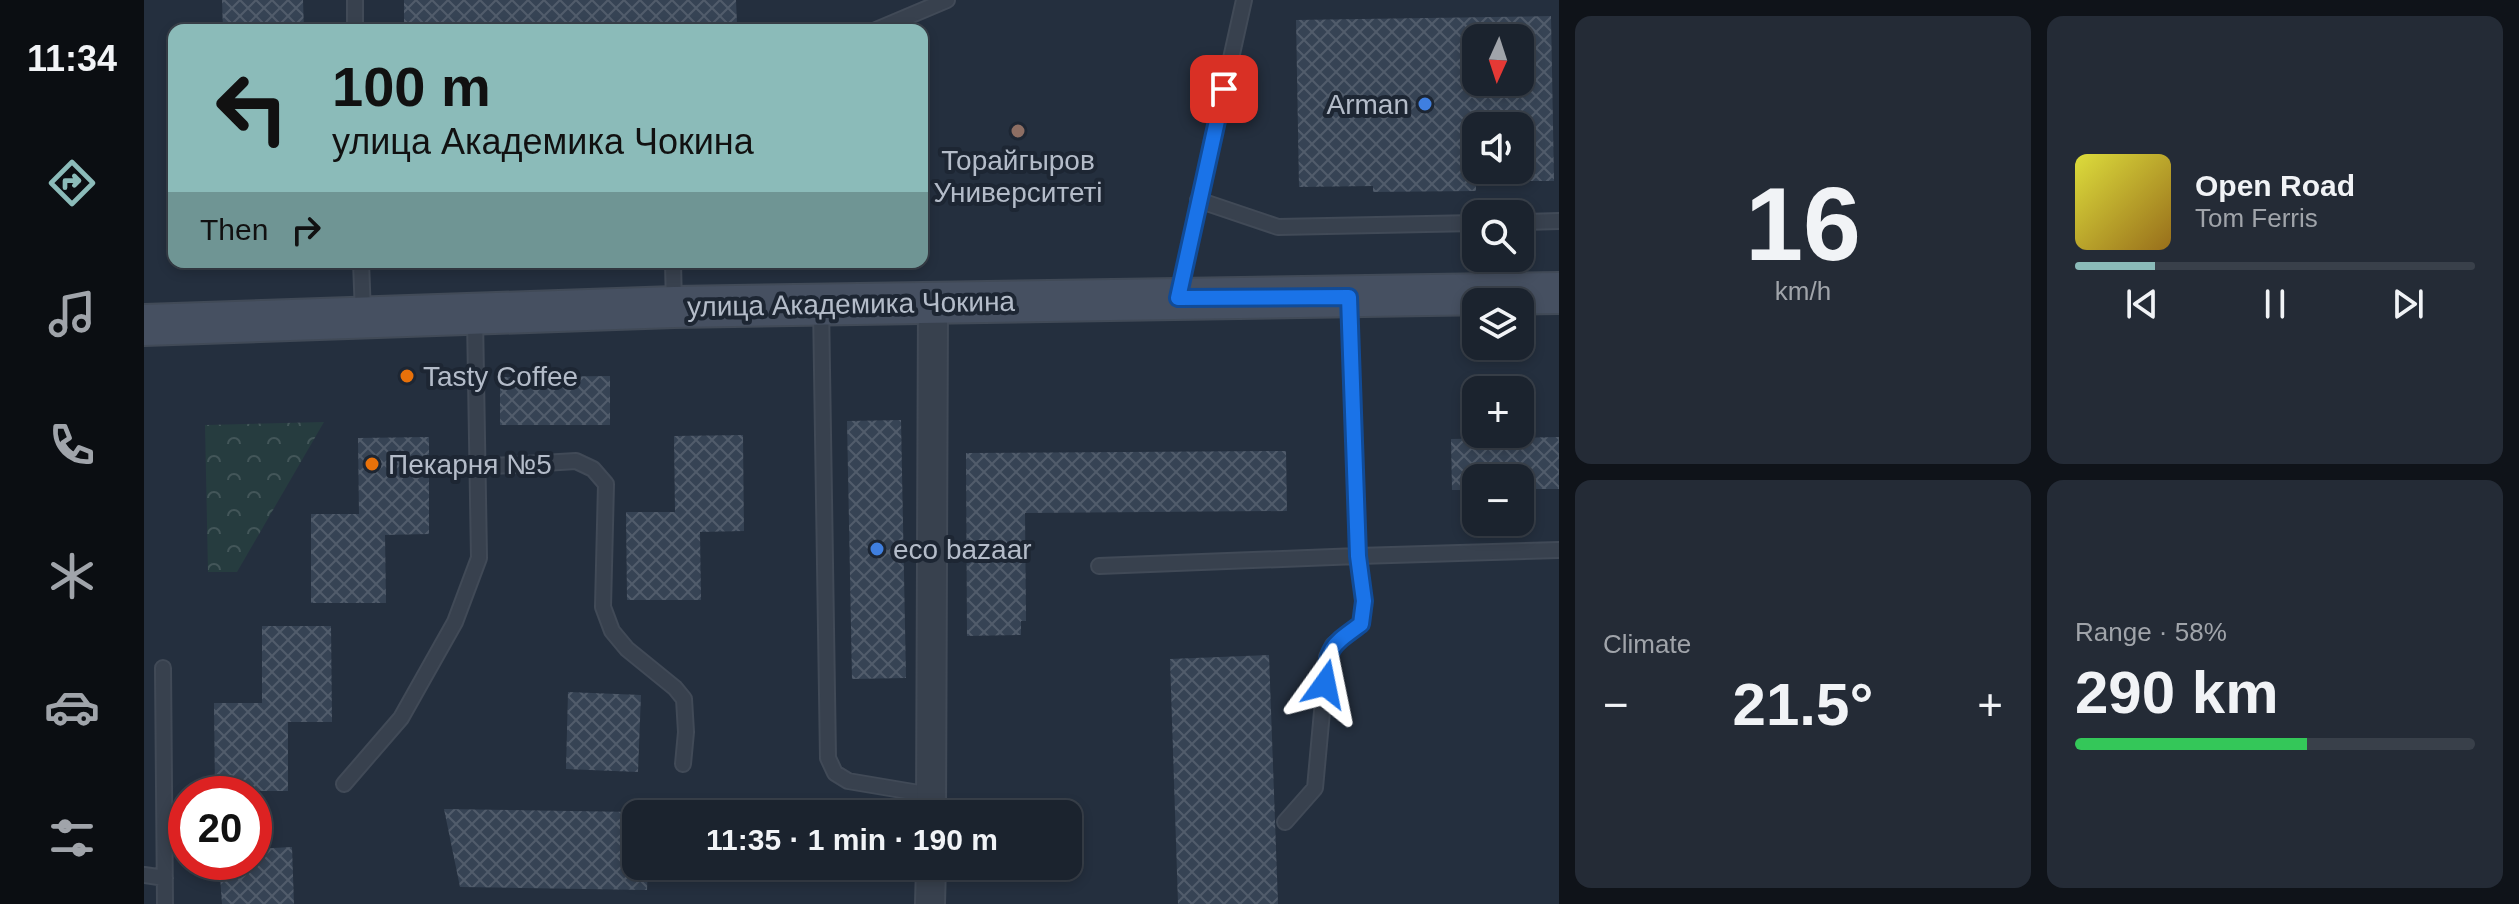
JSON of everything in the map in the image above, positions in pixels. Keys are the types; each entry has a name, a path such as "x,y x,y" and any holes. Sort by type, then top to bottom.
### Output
{"main road":[{"name":"улица Академика Чокина","path":"144,325 674,307 1559,293"}],"street":[{"path":"931,800 933,303"},
{"path":"930,904 931,880"}],"lane":[{"path":"355,0 355,24"},
{"path":"890,24 947,0"},
{"path":"1178,298 1244,0"},
{"path":"1198,200 1278,227 1462,223"},
{"path":"1534,222 1559,221"},
{"path":"361,268 363,316"},
{"path":"673,268 674,307"},
{"path":"1285,822 1315,788 1327,657 1333,645 1361,624 1364,601 1358,556 1349,297"},
{"path":"821,305 828,758 835,773 848,781 917,800"},
{"path":"344,784 401,718 455,622 479,558 475,313"},
{"path":"477,467 576,461 593,469 606,484 603,607 612,631 627,649 684,699 686,732 683,764"},
{"path":"1099,566 1559,550"},
{"path":"163,668 165,904"},
{"path":"144,875 165,878"}],"green space":[{"path":"324,422 237,572 208,572 205,425"}],"building":[{"path":"222,0 303,0 304,24 223,24"},
{"path":"404,0 736,0 737,24 404,24"},
{"name":"Arman","path":"1551,16 1554,181 1534,181 1534,112 1462,112 1462,184 1476,184 1476,191 1373,192 1373,186 1299,187 1296,20"},
{"path":"610,376 610,425 500,425 500,377"},
{"name":"eco bazaar","path":"901,420 906,678 852,679 847,421"},
{"path":"743,435 744,531 700,532 701,600 627,600 626,512 675,512 674,436"},
{"path":"429,437 429,534 385,535 386,603 311,603 311,514 359,514 358,438"},
{"path":"1534,437 1559,437 1559,489 1534,489 1534,464 1462,464 1462,490 1452,490 1451,439 1462,439 1462,448 1534,448"},
{"path":"1286,451 1287,511 1025,513 1026,621 1021,621 1021,635 967,636 966,453"},
{"path":"262,626 331,626 332,722 288,722 288,791 272,791 272,776 215,776 214,703 262,703"},
{"path":"1269,655 1278,904 1178,904 1170,659"},
{"path":"568,692 641,695 638,772 566,769"},
{"path":"444,809 622,812 622,880 647,880 647,890 460,887"},
{"path":"292,847 294,904 222,904 220,880 272,880 272,848"}],"place":[{"name":"Arman","path":"1425,104"},
{"name":"Торайгыров Университеті","path":"1018,131"},
{"name":"Tasty Coffee","path":"407,376"},
{"name":"Пекарня №5","path":"372,464"},
{"name":"eco bazaar","path":"877,549"}],"route":[{"path":"1224,89 1178,298 1349,297 1358,556 1364,601 1361,624 1333,645 1327,657 1325,684"}]}
